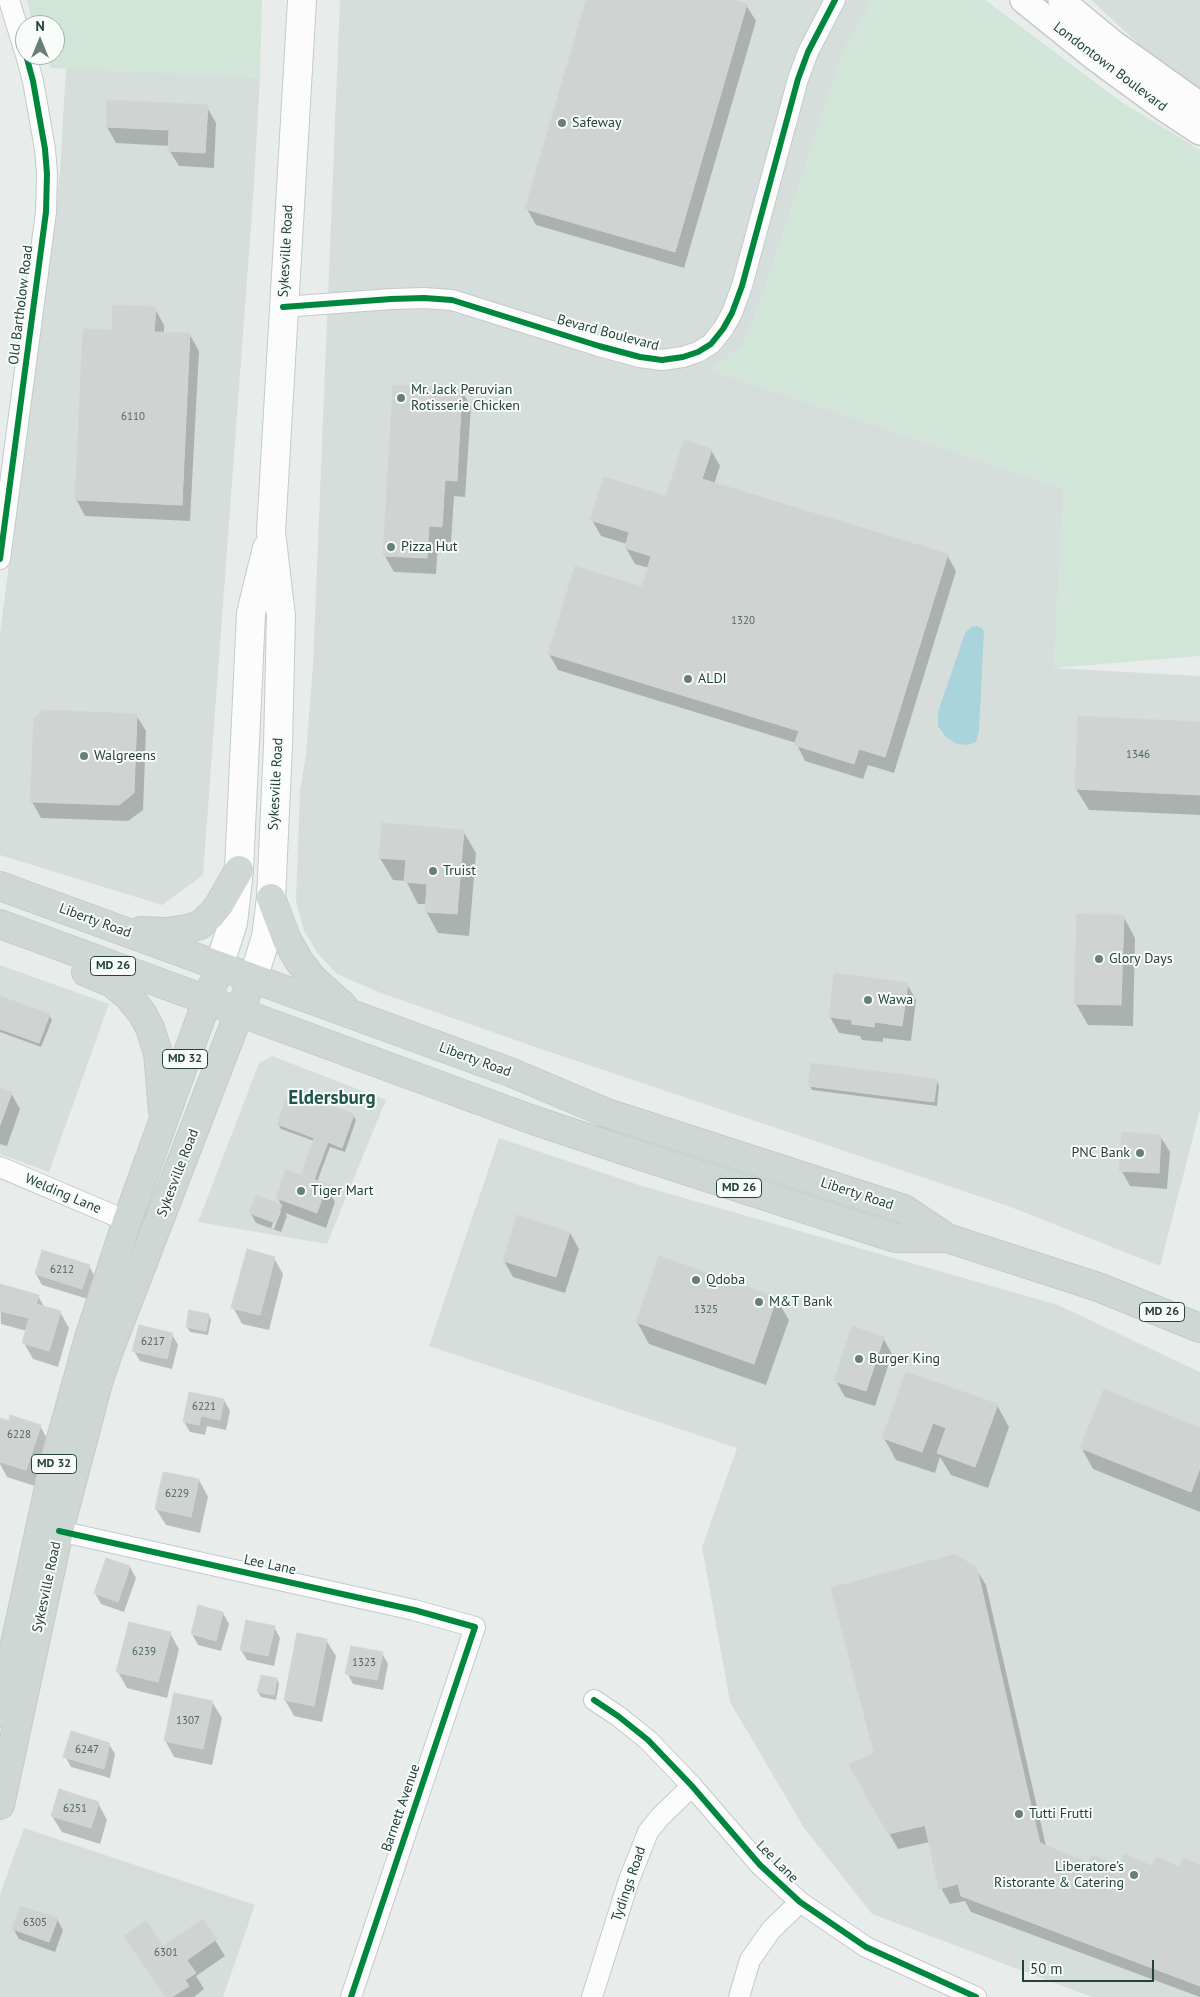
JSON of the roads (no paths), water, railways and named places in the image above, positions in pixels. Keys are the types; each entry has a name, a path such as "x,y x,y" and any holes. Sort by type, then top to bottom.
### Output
{"main road":[{"name":"Sykesville Road","path":"0,1805 59,1531 88,1416 108,1353 253,979 266,937 271,898 278,746 281,616 271,532 302,0"},
{"name":"Sykesville Road","path":"0,1713 56,1455 89,1338 127,1221 233,923 239,870 251,613 271,532"},
{"path":"118,930 166,932 200,925 219,905 239,870"},
{"name":"Liberty Road","path":"0,886 510,1072 607,1113 904,1209 947,1238 1098,1287 1200,1328"},
{"path":"271,898 286,940 299,961 313,979 354,1015"},
{"path":"10,928 51,958 112,983 129,997 142,1013 150,1028 158,1053 164,1119"},
{"name":"Liberty Road","path":"10,928 542,1123 895,1238 947,1238"}],"street":[{"name":"Old Bartholow Road","path":"9,0 15,20"},
{"name":"Bevard Boulevard","path":"283,307 391,299 424,298 452,300 640,357 662,360 683,357 698,352 711,344 732,314 742,286 798,79 808,52 835,0"},
{"name":"Londontown Boulevard","path":"1023,0 1095,58 1200,132"},
{"name":"Londontown Boulevard","path":"1061,0 1113,43 1200,106"},
{"name":"Old Bartholow Road","path":"0,559 46,212 47,174 45,149 33,81 28,65"},
{"path":"0,873 29,897"},
{"name":"Welding Lane","path":"0,1167 127,1221"},
{"name":"Lee Lane","path":"59,1531 414,1610 475,1627"},
{"name":"Barnett Avenue","path":"352,1997 475,1627"},
{"name":"Lee Lane","path":"594,1700 648,1740 692,1786 760,1865 800,1902 866,1947 970,1996"},
{"name":"Tydings Road","path":"592,1997 629,1880 648,1832 660,1817 692,1786"},
{"path":"739,1997 750,1960 771,1930 800,1902"}],"water":[{"path":"977,626 982,628 984,632 979,731 976,742 967,745 957,744 946,737 938,726 938,712 965,633 971,627"}],"place":[{"name":"Safeway","path":"562,123"},
{"name":"Mr. Jack Peruvian Rotisserie Chicken","path":"401,398"},
{"name":"Pizza Hut","path":"391,547"},
{"name":"ALDI","path":"688,679"},
{"name":"Walgreens","path":"84,756"},
{"name":"Truist","path":"433,871"},
{"name":"Glory Days","path":"1099,959"},
{"name":"Wawa","path":"868,1000"},
{"name":"PNC Bank","path":"1140,1153"},
{"name":"Tiger Mart","path":"301,1191"},
{"name":"Qdoba","path":"696,1280"},
{"name":"M&T Bank","path":"759,1302"},
{"name":"Burger King","path":"859,1359"},
{"name":"Tutti Frutti","path":"1019,1814"},
{"name":"Liberatore’s Ristorante & Catering","path":"1134,1875"}],"district":[{"name":"Eldersburg","path":"332,1099"}]}
